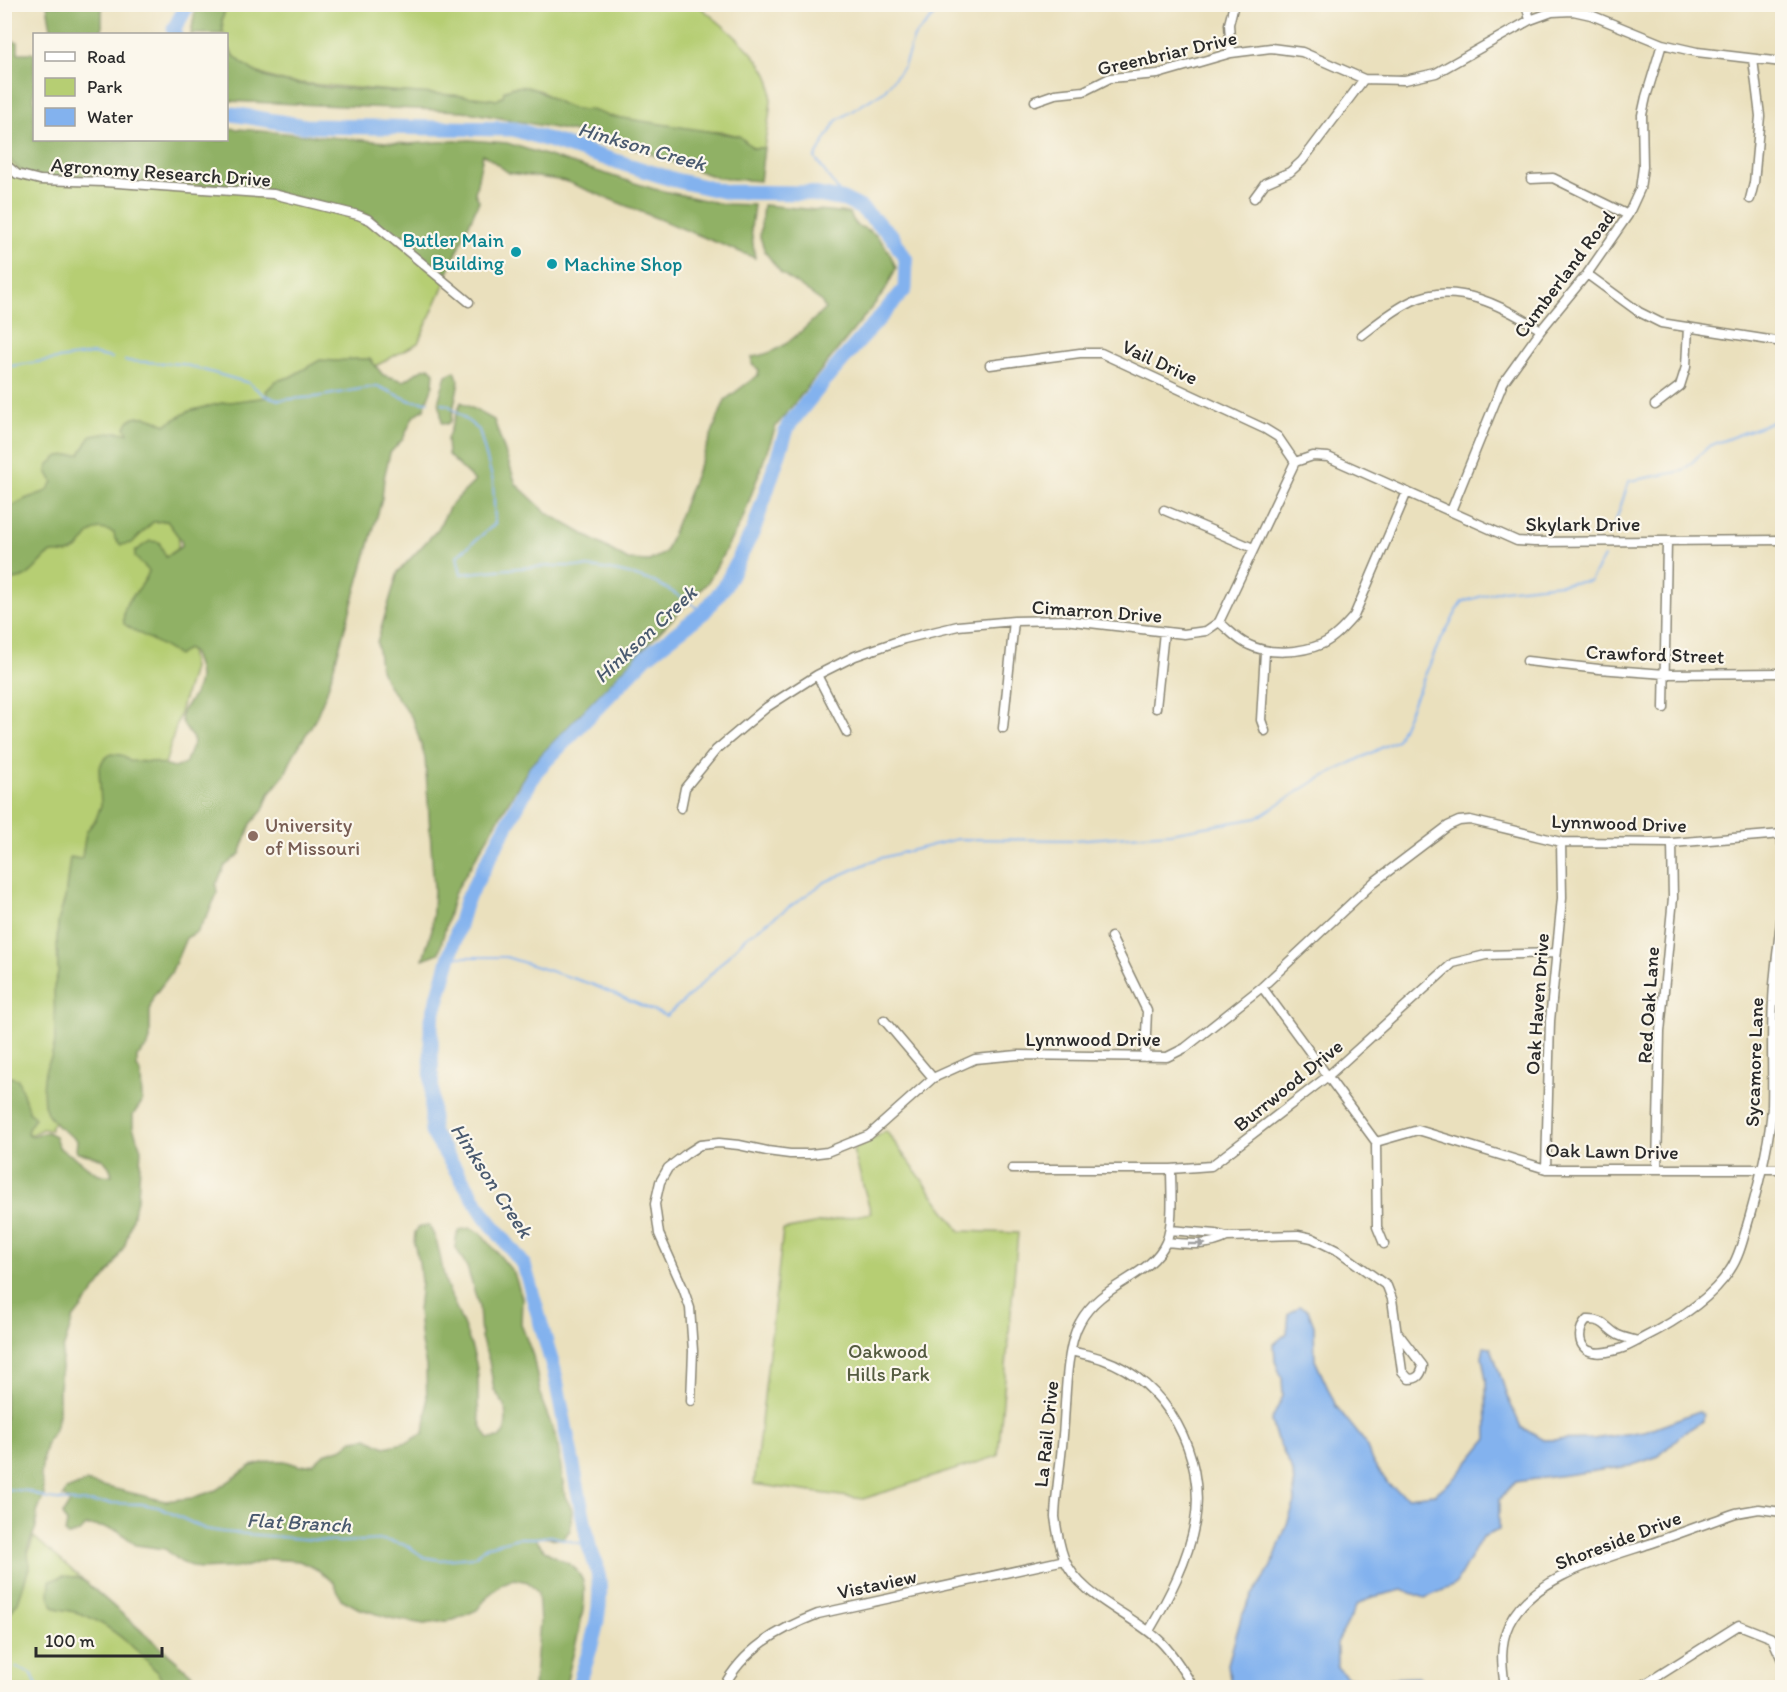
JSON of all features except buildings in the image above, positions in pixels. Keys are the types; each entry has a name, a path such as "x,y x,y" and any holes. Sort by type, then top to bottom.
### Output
{"street":[{"path":"1231,53 1229,24 1234,4"},
{"path":"1526,4 1530,20"},
{"name":"Greenbriar Drive","path":"1035,101 1055,94 1084,91 1110,78 1158,74 1231,53 1271,48 1302,52 1364,79 1405,80 1436,73 1530,20 1552,12 1573,11 1591,15 1662,44 1697,52 1782,62"},
{"name":"Cumberland Road","path":"1451,511 1503,383 1541,330 1587,274 1629,215 1640,189 1642,115 1662,44"},
{"path":"1750,199 1754,183 1760,116 1754,58"},
{"path":"1254,198 1265,183 1290,172 1302,161 1364,79"},
{"name":"Agronomy Research Drive","path":"4,163 16,174 40,180 104,182 273,194 358,215 370,220 469,302"},
{"path":"1531,179 1553,178 1629,215"},
{"path":"1587,274 1639,312 1661,323 1782,342"},
{"path":"1362,335 1391,313 1414,300 1442,294 1490,301 1541,330"},
{"path":"1655,405 1680,386 1686,367 1688,327"},
{"name":"Vail Drive","path":"990,365 1080,353 1101,353 1265,429 1278,437 1295,462"},
{"name":"Skylark Drive","path":"1295,462 1312,456 1328,457 1517,541 1782,540"},
{"path":"1295,462 1220,622 1246,645 1265,652 1296,650 1323,644 1340,632 1354,616 1407,492"},
{"path":"1164,510 1253,548"},
{"path":"1664,708 1667,541"},
{"name":"Cimarron Drive","path":"681,808 685,788 716,750 767,707 817,675 855,657 903,639 958,626 1014,621 1064,620 1184,634 1206,631 1220,622"},
{"path":"1004,728 1014,621"},
{"path":"1156,708 1164,632"},
{"path":"1265,652 1261,720 1265,731"},
{"name":"Crawford Street","path":"1527,661 1665,674 1782,673"},
{"path":"817,675 846,734"},
{"name":"Lynnwood Drive","path":"691,1401 693,1351 690,1308 659,1234 655,1204 660,1182 668,1168 700,1146 719,1143 790,1154 827,1152 869,1135 933,1078 975,1059 1018,1055 1167,1057 1185,1048 1262,987 1374,882 1448,826 1460,820 1470,820 1561,842 1672,843 1782,834"},
{"path":"1782,834 1782,844"},
{"name":"Oak Haven Drive","path":"1546,1169 1550,1021 1562,898 1561,842"},
{"name":"Red Oak Lane","path":"1658,1169 1660,1032 1672,898 1672,843"},
{"name":"Sycamore Lane","path":"1638,1341 1617,1334 1603,1322 1595,1320 1587,1320 1582,1325 1579,1334 1581,1343 1594,1353 1621,1349 1638,1341 1664,1328 1692,1308 1716,1288 1731,1269 1752,1210 1772,1109 1773,1001 1782,912"},
{"path":"1111,937 1147,1011 1145,1057"},
{"name":"Burrwood Drive","path":"1012,1169 1171,1169 1211,1166 1328,1076 1453,963 1486,955 1557,953"},
{"path":"1262,987 1376,1142 1377,1227 1384,1244"},
{"path":"884,1020 933,1078"},
{"name":"Oak Lawn Drive","path":"1376,1142 1418,1130 1546,1169 1782,1169"},
{"name":"La Rail Drive","path":"1171,1169 1170,1230 1166,1242 1150,1264 1103,1294 1091,1305 1079,1324 1071,1351 1056,1508 1058,1539 1065,1560 1088,1589 1162,1642 1179,1663 1194,1688"},
{"path":"1170,1230 1227,1237 1298,1235 1323,1242 1387,1286 1392,1299 1402,1371 1409,1379 1417,1377 1421,1375 1423,1366 1397,1332"},
{"path":"1166,1242 1201,1245 1218,1242 1227,1237"},
{"path":"1071,1351 1103,1359 1130,1373 1147,1386 1176,1421 1191,1456 1197,1501 1195,1523 1173,1591 1149,1631"},
{"name":"Shoreside Drive","path":"1505,1688 1502,1644 1508,1625 1518,1609 1534,1593 1581,1567 1736,1513 1759,1509 1782,1512"},
{"name":"Vistaview","path":"723,1688 742,1659 762,1641 790,1625 818,1614 1065,1560"},
{"path":"1639,1688 1738,1625 1772,1638 1782,1660"}],"green space":[{"path":"199,4 227,5 222,19 223,33 191,33 195,11"},
{"path":"227,4 698,5 742,42 762,65 768,77 771,101 764,148 753,148 739,136 723,132 698,131 609,116 591,110 576,110 557,102 539,90 512,87 498,100 287,82 257,72 239,61 232,54 228,45 228,33 223,33 222,19"},
{"path":"47,5 102,5 102,33 52,33"},
{"path":"5,40 18,42 18,53 33,53 33,141 228,141 228,128 409,144 469,140 507,143 654,189 723,204 754,205 751,228 755,258 565,181 509,173 483,154 475,193 479,201 448,273 438,274 368,215 248,187 35,176 20,170 5,155"},
{"path":"228,48 254,71 265,77 287,82 345,89 454,95 497,100 503,96 504,91 514,87 523,87 541,92 577,110 590,110 609,116 739,136 753,148 764,148 760,181 718,178 603,137 463,111 228,101"},
{"path":"5,118 33,141 434,227 446,280 418,343 348,381 184,478 176,570 193,668 62,1120 51,1125 51,1130 42,1129 30,1135 5,1127"},
{"path":"763,205 849,213 857,226 871,232 882,241 896,268 885,291 776,426 743,518 708,582 530,766 454,894 439,953 423,959 432,929 434,889 425,758 413,719 387,684 380,667 377,642 398,572 438,529 450,506 475,481 448,455 447,439 461,402 494,420 516,484 547,513 628,560 649,561 665,553 725,400 758,375 759,370 752,364 752,357 783,346 825,309 821,301 781,273 765,252 760,237"},
{"path":"370,359 383,375 404,381 429,367 434,372 433,385 424,409 413,417 403,439 390,453 382,499 327,691 315,720 294,754 285,774 269,794 263,810 251,824 240,854 225,866 216,885 217,894 208,914 197,932 186,938 171,973 153,997 150,1008 150,1039 148,1046 137,1057 137,1067 141,1073 142,1102 133,1115 133,1127 141,1149 138,1196 125,1245 111,1270 73,1319 63,1350 59,1414 43,1457 41,1476 44,1495 28,1548 29,1568 18,1602 5,1620 5,1089 11,1077 18,1079 29,1112 35,1118 27,1134 30,1136 47,1132 55,1136 63,1150 92,1170 101,1175 112,1175 110,1168 102,1160 76,1151 77,1140 57,1126 44,1105 45,1071 55,1041 54,987 58,972 58,922 65,898 70,857 80,859 82,857 86,832 96,819 101,805 99,769 103,760 111,754 121,755 130,761 154,762 174,768 185,764 194,741 183,724 181,715 196,691 199,673 192,652 187,649 178,656 124,624 125,607 149,571 135,557 135,551 150,541 159,542 166,557 182,546 181,540 167,521 153,522 132,543 121,545 115,539 114,533 97,530 92,532 75,550 68,553 50,554 25,577 5,580 5,510 47,491 53,482 47,471 48,465 59,456 80,454 91,436 116,432 128,433 125,427 129,420 134,418 148,417 165,425 189,411 222,403 268,397 266,391 276,381 290,377 320,360"},
{"path":"455,371 459,381 451,421 447,424 442,423 439,399 446,375"},
{"name":"Oakwood Hills Park","path":"886,1131 960,1231 1018,1233 998,1456 863,1499 754,1484 783,1230 871,1213 853,1150"},
{"path":"420,1226 429,1226 433,1233 446,1283 471,1347 477,1369 479,1415 484,1432 489,1439 499,1438 505,1432 505,1406 494,1390 489,1361 481,1337 479,1307 467,1267 456,1248 456,1238 460,1230 470,1228 481,1233 514,1273 522,1298 521,1324 533,1356 542,1401 557,1440 565,1496 572,1510 570,1530 564,1538 535,1538 545,1551 574,1568 581,1577 584,1587 582,1614 566,1687 534,1687 540,1622 538,1593 528,1582 514,1579 502,1584 477,1610 454,1620 424,1624 390,1618 358,1608 341,1599 334,1583 318,1570 299,1561 269,1559 244,1567 199,1569 181,1562 165,1549 136,1545 117,1530 86,1526 80,1532 67,1536 65,1533 67,1523 62,1515 69,1504 63,1496 66,1490 86,1482 165,1501 192,1498 216,1490 251,1466 270,1461 285,1461 300,1466 313,1464 324,1454 343,1448 353,1440 367,1438 385,1447 408,1442 424,1433 427,1409 426,1366 418,1311 421,1282 414,1244 415,1232"},
{"path":"34,1537 206,1687 5,1688 5,1616"},
{"path":"63,1576 76,1577 84,1581 206,1687 166,1687 139,1653 114,1632 87,1616 53,1607 49,1595 50,1581"}],"water":[{"path":"1299,1306 1308,1310 1314,1326 1315,1360 1336,1406 1365,1442 1372,1461 1389,1485 1407,1497 1435,1494 1457,1476 1487,1439 1486,1380 1482,1357 1484,1346 1491,1347 1507,1396 1521,1427 1543,1440 1593,1439 1645,1431 1699,1411 1704,1414 1703,1421 1683,1433 1659,1456 1630,1466 1515,1482 1499,1500 1499,1530 1482,1537 1455,1585 1425,1598 1402,1590 1373,1597 1357,1605 1337,1643 1337,1667 1347,1677 1360,1679 1419,1677 1425,1687 1231,1687 1228,1664 1241,1618 1252,1595 1272,1565 1295,1502 1293,1472 1271,1421 1283,1396 1282,1378 1275,1361 1274,1344 1287,1333 1289,1314"}],"waterway":[{"name":"Hinkson Creek","path":"175,33 174,29 188,4"},
{"path":"845,200 815,158 836,121 884,91 904,66 914,37 945,4"},
{"name":"Hinkson Creek","path":"228,113 305,126 514,129 675,180 727,192 807,193 845,200 861,208 892,236 906,260 905,289 824,381 788,426 754,529 725,586 704,612 647,656 536,771 466,901 431,1022 432,1132 485,1216 524,1265 554,1370 589,1546 600,1588 595,1631 578,1688"},
{"path":"4,367 92,354 112,358"},
{"path":"125,361 182,364 249,383 264,395 279,400 316,397 377,386 411,401 428,402"},
{"path":"442,404 448,405 479,430 493,481 495,524 457,556 461,574 555,566 601,569 625,573 655,583 704,612"},
{"path":"1613,529 1629,481 1683,471 1709,446 1782,418"},
{"path":"449,957 506,957 591,984 666,1016 695,991 745,938 825,882 877,859 957,839 1074,840 1170,833 1257,818 1315,781 1397,740 1438,645 1462,602 1503,590 1590,581 1604,557"},
{"name":"Flat Branch","path":"4,1489 28,1491 47,1499 158,1507 205,1529 223,1532 338,1542 383,1540 406,1545 424,1557 440,1560 473,1557 488,1546 518,1538 551,1536 589,1546"},
{"path":"16,1667 32,1674 38,1688"}],"place":[{"name":"Butler Main Building","path":"516,252"},
{"name":"Machine Shop","path":"552,264"},
{"name":"University of Missouri","path":"253,836"}]}
